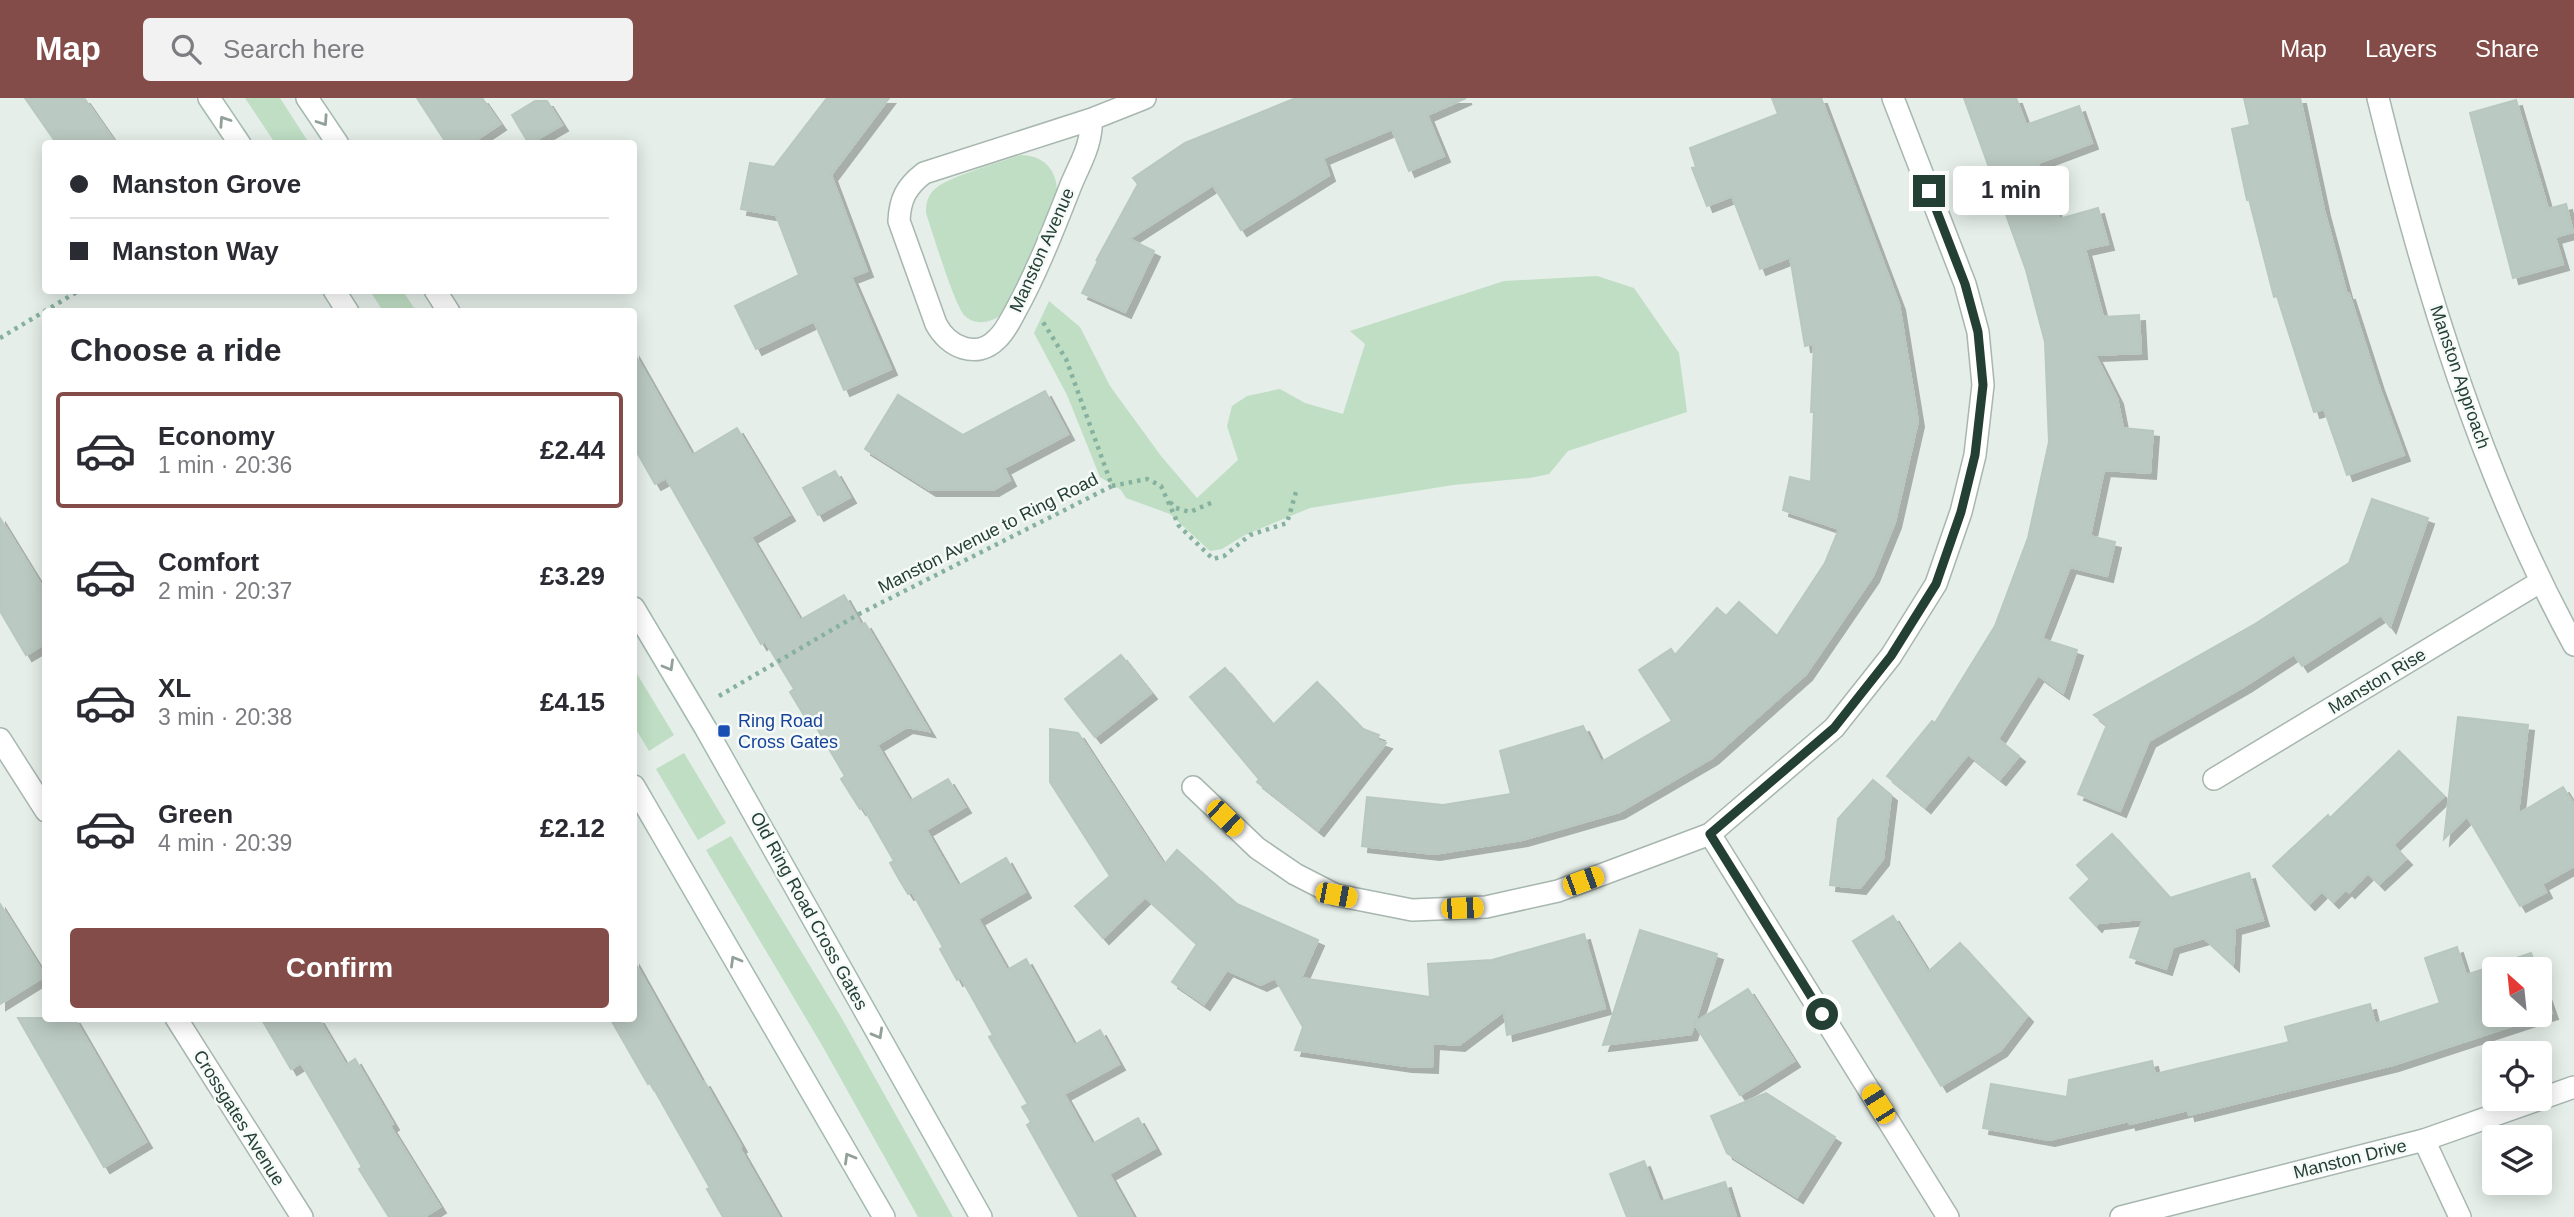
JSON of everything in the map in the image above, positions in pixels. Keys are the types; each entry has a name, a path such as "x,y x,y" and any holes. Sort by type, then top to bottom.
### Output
{"street":[{"path":"209,98 237,140"},
{"path":"307,98 335,140"},
{"name":"Manston Avenue","path":"1092,119 1089,141 1024,295 1003,332 985,347 973,350 950,343 936,324 899,221 904,194 912,182 924,173 1092,119 1145,98"},
{"path":"1193,787 1257,848 1295,874 1336,895 1412,910 1486,907 1558,891 1710,834 1834,728 1891,656 1936,584 1961,512 1975,455 1983,385 1978,332 1965,284 1893,98"},
{"name":"Manston Approach","path":"2378,98 2408,221 2463,390 2510,517 2540,582 2574,645"},
{"name":"Manston Rise","path":"2214,779 2540,582"},
{"name":"Old Ring Road Cross Gates","path":"637,613 695,710 981,1217"},
{"path":"0,739 42,805"},
{"path":"637,791 884,1217"},
{"path":"1710,834 1948,1217"},
{"name":"Crossgates Avenue","path":"179,1022 302,1217"},
{"name":"Manston Drive","path":"2122,1217 2424,1139 2574,1087"},
{"path":"2424,1139 2460,1217"}],"path":[{"path":"50,308 73,294"},
{"name":"Manston Avenue to Ring Road","path":"695,710 859,614 1112,486 1066,359 1024,295"},
{"path":"0,338 42,313"},
{"path":"1112,486 1147,479 1161,486 1180,526 1213,559 1224,556 1250,535 1287,523 1296,492"},
{"path":"1168,501 1176,508 1190,512 1213,502"}],"green space":[{"path":"245,98 280,98 307,140 273,140"},
{"path":"1020,155 1035,158 1047,165 1054,177 1057,192 1005,312 991,321 975,321 965,316 956,299 926,213 927,202 933,190 943,183"},
{"path":"1597,276 1634,288 1679,353 1687,412 1568,451 1549,474 1453,485 1310,508 1245,535 1222,549 1210,551 1170,514 1126,498 1121,490 1100,477 1067,395 1034,333 1049,301 1080,327 1110,386 1161,456 1197,498 1238,460 1227,426 1232,406 1247,396 1280,389 1305,403 1343,414 1365,344 1350,331 1504,281"},
{"path":"372,294 405,294 414,308 381,308"},
{"path":"637,674 674,735 649,751 637,731"},
{"path":"684,753 726,823 698,840 656,769"},
{"path":"731,836 841,1017 953,1217 918,1217 823,1047 706,850"}],"building":[{"path":"25,98 84,98 113,140 54,140"},
{"path":"417,98 482,98 500,124 476,140 444,140"},
{"path":"827,98 889,98 831,175 867,271 851,277 891,369 844,390 814,321 756,349 735,306 799,275 776,215 741,209 750,163 774,167"},
{"path":"1296,98 1466,98 1427,115 1444,156 1409,171 1392,129 1323,158 1329,175 1241,230 1213,185 1129,239 1154,251 1125,312 1082,293 1099,259 1096,261 1138,184 1133,178 1185,143"},
{"path":"1772,98 1821,98 1899,304 1918,421 1895,522 1873,576 1806,674 1712,758 1619,812 1522,840 1434,854 1362,846 1367,797 1443,805 1511,794 1500,751 1583,726 1601,762 1672,721 1639,670 1671,649 1675,655 1717,608 1726,616 1739,602 1777,636 1825,563 1839,529 1783,510 1790,477 1811,482 1814,412 1811,412 1814,344 1805,346 1790,257 1760,269 1732,196 1707,206 1692,168 1696,167 1690,148 1778,114"},
{"path":"1964,98 2016,98 2026,125 2079,106 2092,143 2038,163 2059,219 2098,208 2108,244 2085,249 2103,317 2139,315 2141,353 2095,355 2117,398 2123,428 2153,431 2150,473 2104,470 2090,536 2115,542 2107,576 2070,567 2042,639 2077,650 2063,693 2038,675 1998,739 2019,756 2000,779 1968,754 1925,807 1887,776 1932,721 1935,723 1995,626 2028,538 2049,442 2045,342 2026,270"},
{"path":"2244,98 2300,98 2324,210 2347,295 2349,294 2404,455 2347,475 2324,409 2314,412 2277,296 2274,297 2249,199 2247,200 2232,129 2250,125"},
{"path":"2516,100 2548,209 2566,204 2573,232 2555,237 2563,264 2513,278 2470,113"},
{"path":"535,101 547,101 562,125 536,140 527,140 512,115"},
{"path":"637,358 692,455 737,428 789,515 751,537 800,620 844,595 861,625 865,623 929,731 907,727 877,745 910,801 948,779 965,807 926,830 958,886 1006,858 1025,892 978,919 1007,970 1026,959 1074,1045 1100,1030 1119,1064 1064,1094 1092,1144 1138,1118 1155,1148 1109,1174 1133,1217 1079,1217 1027,1125 1031,1122 1022,1107 1028,1104 989,1037 993,1035 961,978 957,980 940,949 943,947 912,892 908,894 899,879 890,863 894,861 863,807 860,809 841,779 845,776 812,720 808,722 790,692 794,689 765,641 761,644 666,478 655,484 637,452"},
{"path":"1045,391 1068,434 1004,468 1010,480 993,490 930,490 865,449 898,395 963,435"},
{"path":"835,471 850,497 818,515 803,488"},
{"path":"2372,499 2428,518 2390,627 2381,615 2302,666 2294,654 2245,686 2149,741 2120,811 2078,794 2107,725 2094,715 2255,624 2349,563"},
{"path":"0,518 42,586 42,645 26,655 0,611"},
{"path":"1121,655 1151,693 1095,737 1065,699"},
{"path":"1225,668 1273,725 1317,682 1363,729 1379,735 1377,740 1386,743 1318,830 1257,782 1259,779 1190,697"},
{"path":"2458,717 2528,725 2518,814 2563,787 2574,805 2574,866 2542,884 2546,892 2520,906 2467,816 2444,839"},
{"path":"1050,729 1078,733 1164,865 1177,850 1237,904 1318,940 1301,978 1430,997 1428,964 1492,960 1584,934 1605,1008 1507,1035 1504,1011 1459,1045 1433,1043 1432,1067 1406,1066 1295,1050 1303,1027 1275,978 1261,985 1227,970 1204,1004 1172,982 1197,944 1145,897 1103,938 1075,906 1110,876 1050,782"},
{"path":"2399,751 2444,796 2393,845 2406,859 2379,884 2368,873 2349,892 2346,889 2333,902 2322,891 2309,904 2273,866 2328,815 2330,818"},
{"path":"1873,780 1891,795 1883,859 1860,888 1830,885 1838,819"},
{"path":"2112,834 2170,898 2249,873 2263,920 2235,928 2233,965 2204,938 2173,947 2166,969 2130,957 2143,919 2098,923 2096,926 2070,898 2090,879 2077,865"},
{"path":"0,904 42,971 42,978 0,1004"},
{"path":"1893,916 1928,972 1960,943 2027,1016 2001,1050 1941,1086 1853,941"},
{"path":"1640,930 1717,954 1691,1034 1603,1045"},
{"path":"2457,947 2466,975 2482,970 2482,1027 2509,1027 2393,1065 2189,1115 2188,1110 2049,1140 1983,1128 1991,1084 2067,1097 2069,1080 2152,1061 2155,1074 2289,1042 2285,1027 2370,1004 2375,1024 2440,1003 2425,958"},
{"path":"637,966 779,1217 723,1217 707,1189 710,1188 650,1082 648,1084 612,1022 637,1022"},
{"path":"1748,989 1794,1061 1740,1095 1694,1023"},
{"path":"18,1018 42,1018 42,1022 76,1022 146,1142 104,1167"},
{"path":"263,1022 320,1022 346,1065 355,1059 393,1124 390,1126 440,1207 424,1217 389,1217 359,1169 362,1167 301,1063 291,1069"},
{"path":"1766,1093 1835,1137 1797,1197 1727,1153 1711,1116"},
{"path":"1644,1161 1660,1202 1725,1182 1736,1217 1627,1217 1610,1174"}],"place":[{"name":"Ring Road Cross Gates","path":"724,731"}],"route":[{"path":"1822,1014 1710,834 1834,728 1891,656 1936,584 1961,512 1975,455 1983,385 1978,332 1965,284 1929,191"}]}
